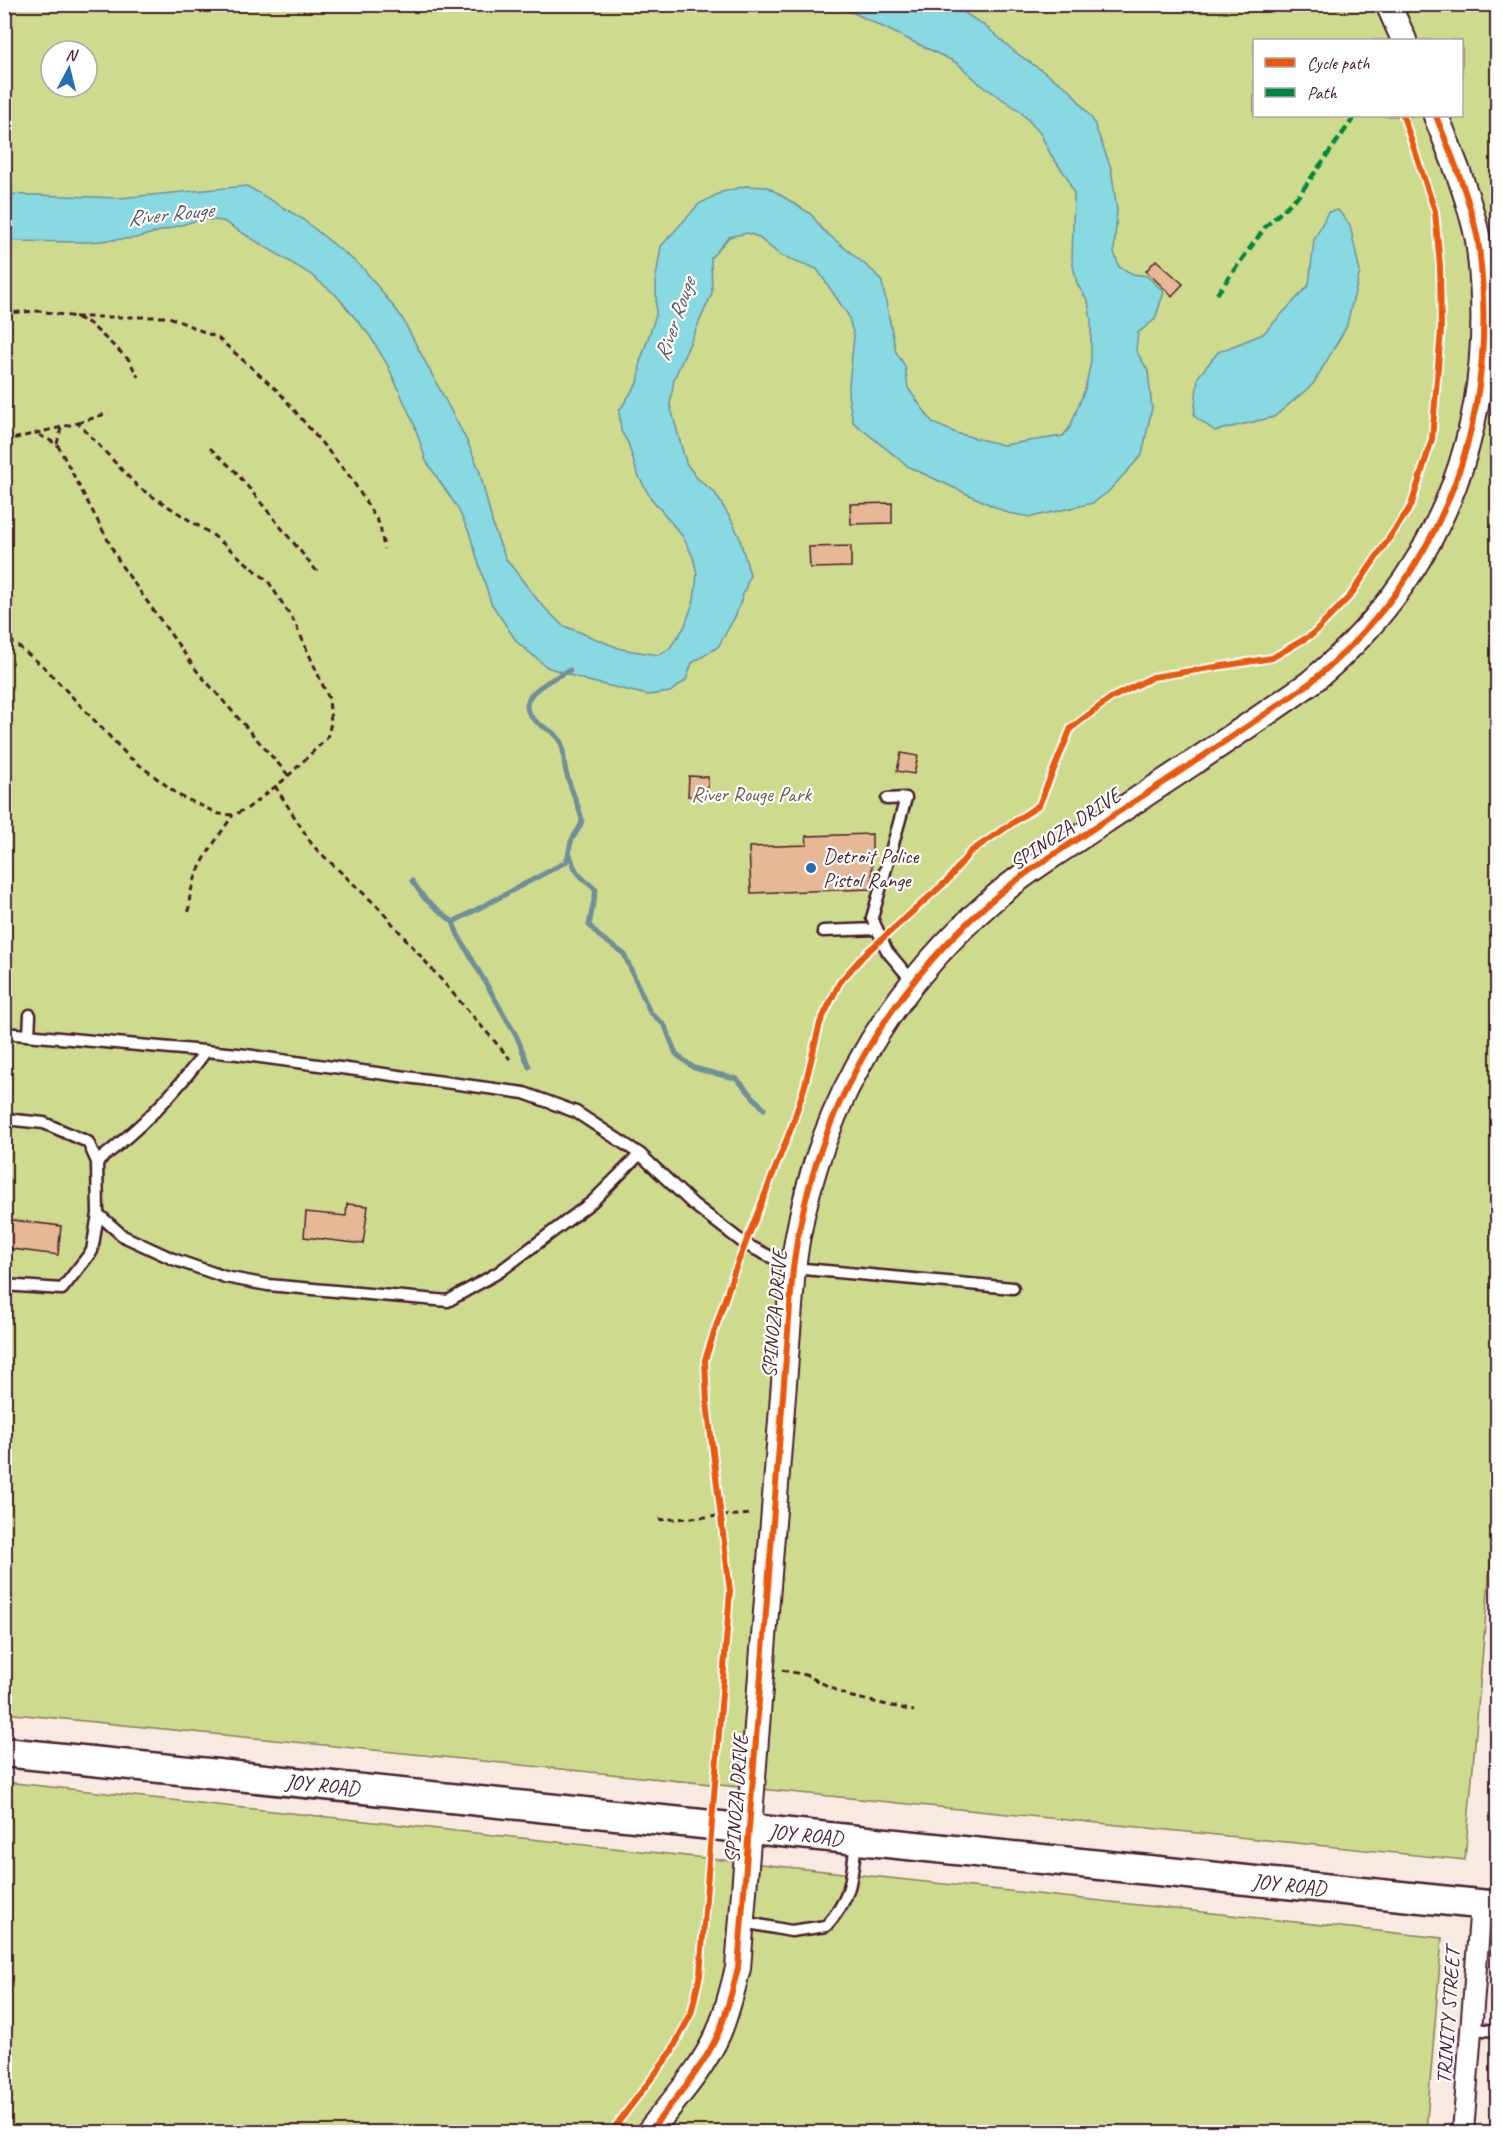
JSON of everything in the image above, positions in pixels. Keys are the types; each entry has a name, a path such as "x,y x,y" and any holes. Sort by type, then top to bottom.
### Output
{"main road":[{"name":"JOY ROAD","path":"4,1752 1489,1905"}],"street":[{"path":"1388,4 1404,39"},
{"name":"SPINOZA DRIVE","path":"649,2133 695,2072 717,2036 727,2011 738,1968 794,1268 805,1199 832,1116 873,1037 913,982 967,922 1020,878 1256,720 1340,658 1380,617 1409,580 1427,550 1457,488 1475,429 1482,391 1486,334 1485,295 1478,238 1460,176 1436,117"},
{"name":"TRINITY STREET","path":"1463,2133 1472,2029 1489,1905"}],"lane":[{"path":"887,799 906,798 872,918 887,951 913,982"},
{"path":"823,931 877,929"},
{"path":"29,1035 30,1015"},
{"path":"4,1033 206,1051 524,1093 576,1112 640,1154 693,1204 745,1244 794,1268 1013,1288"},
{"path":"97,1162 143,1126 174,1093 206,1051"},
{"path":"4,1119 44,1123 88,1142 97,1162 98,1214 92,1251 62,1289 4,1285"},
{"path":"98,1214 123,1236 173,1259 225,1277 268,1285 448,1301 499,1272 592,1202 640,1154"},
{"path":"743,1922 791,1932 826,1926 842,1908 851,1883 856,1841"},
{"path":"1472,2029 1497,2031"}],"path":[{"path":"4,313 41,312 75,317 169,317 218,338 279,392 351,478 380,525 384,549"},
{"path":"75,317 89,323 120,351 138,377"},
{"path":"4,441 61,428 108,413"},
{"path":"4,635 44,667 129,757 180,796 219,814 232,815 248,808 289,776 327,738 331,723 329,699 295,623 268,581 214,536 138,488 78,423"},
{"path":"57,444 61,428"},
{"path":"37,434 57,444 121,565 197,671 289,776"},
{"path":"210,448 235,471 318,574"},
{"path":"275,786 313,846 378,907 510,1059"},
{"path":"189,912 188,896 212,846 232,815"},
{"path":"720,1507 722,1525"},
{"path":"659,1520 721,1517 774,1511"},
{"path":"762,1668 806,1675 848,1696 914,1712"}],"green space":[{"name":"River Rouge Park","path":"4,5 1497,5 1498,1473 1465,1860 5,1713"},
{"path":"5,1782 1442,1938 1426,2132 5,2132"}],"water":[{"name":"River Rouge","path":"829,5 953,5 988,28 1015,52 1070,90 1093,120 1111,168 1117,210 1114,252 1119,267 1133,274 1147,276 1164,292 1155,319 1138,333 1136,350 1148,371 1152,408 1142,455 1108,492 1093,503 1031,517 1008,513 909,467 853,422 848,395 854,336 848,315 817,269 780,255 758,237 747,233 729,237 711,258 712,293 674,379 670,405 686,463 697,478 715,493 731,519 739,536 750,575 736,615 718,647 692,663 686,680 670,692 648,695 588,681 547,667 517,642 491,603 469,532 457,507 426,461 414,424 387,364 370,336 336,295 310,274 223,221 202,219 136,238 88,242 5,241 5,194 119,198 247,186 301,218 363,268 401,316 467,441 479,469 494,529 506,559 540,603 562,625 621,649 658,655 669,649 684,628 694,600 697,574 693,557 683,537 650,497 637,473 628,443 621,431 619,411 639,380 640,362 656,315 656,277 661,246 699,204 722,192 746,186 768,187 811,214 822,229 874,272 882,282 896,352 905,366 908,388 933,423 956,433 1003,445 1063,436 1070,427 1085,389 1091,362 1091,321 1088,301 1077,284 1072,260 1074,194 1067,177 1051,155 1040,133 1020,111 980,84 957,63 854,13"},
{"path":"1338,210 1350,225 1360,272 1346,328 1313,384 1274,417 1215,431 1194,416 1198,377 1218,352 1263,334 1309,285 1314,240 1328,212"}],"building":[{"path":"1156,260 1183,284 1172,296 1146,271"},
{"path":"892,503 892,523 851,524 850,504"},
{"path":"851,546 851,567 810,568 809,547"},
{"path":"901,753 918,756 914,774 897,771"},
{"path":"689,776 708,777 708,797 688,796"},
{"name":"Detroit Police Pistol Range","path":"872,834 872,889 751,893 749,847 807,845 806,836"},
{"path":"347,1204 368,1206 363,1244 304,1237 306,1212 346,1216"},
{"path":"4,1219 61,1226 58,1255 4,1248"}],"waterway":[{"path":"453,922 566,862 571,842 582,820 566,772 560,740 529,714 527,706 529,698 535,691 570,670"},
{"path":"570,854 577,871 596,890 589,925 599,936 624,954 650,1012 665,1026 676,1054 694,1068 737,1079 764,1109"},
{"path":"412,881 425,899 453,922 458,935 517,1037 529,1067"}],"marked path":[{"path":"1217,294 1266,226 1299,195 1354,117"}],"cycle path":[{"path":"611,2132 670,2054 691,2014 700,1975 730,1591 707,1403 705,1360 733,1275 792,1126 820,1023 840,982 864,955 948,880 970,852 1039,805 1071,728 1111,698 1153,677 1272,658 1313,634 1350,596 1411,506 1432,439 1441,330 1440,266 1435,211 1403,117"},
{"path":"649,2132 704,2060 724,2018 738,1968 793,1268 802,1215 816,1163 835,1114 858,1066 885,1021 917,978 952,938 991,901 1033,869 1310,683 1357,639 1397,591 1429,540 1454,485 1471,428 1481,368 1483,305 1478,240 1460,176 1436,117"}],"place":[{"name":"Detroit Police Pistol Range","path":"811,868"}]}
